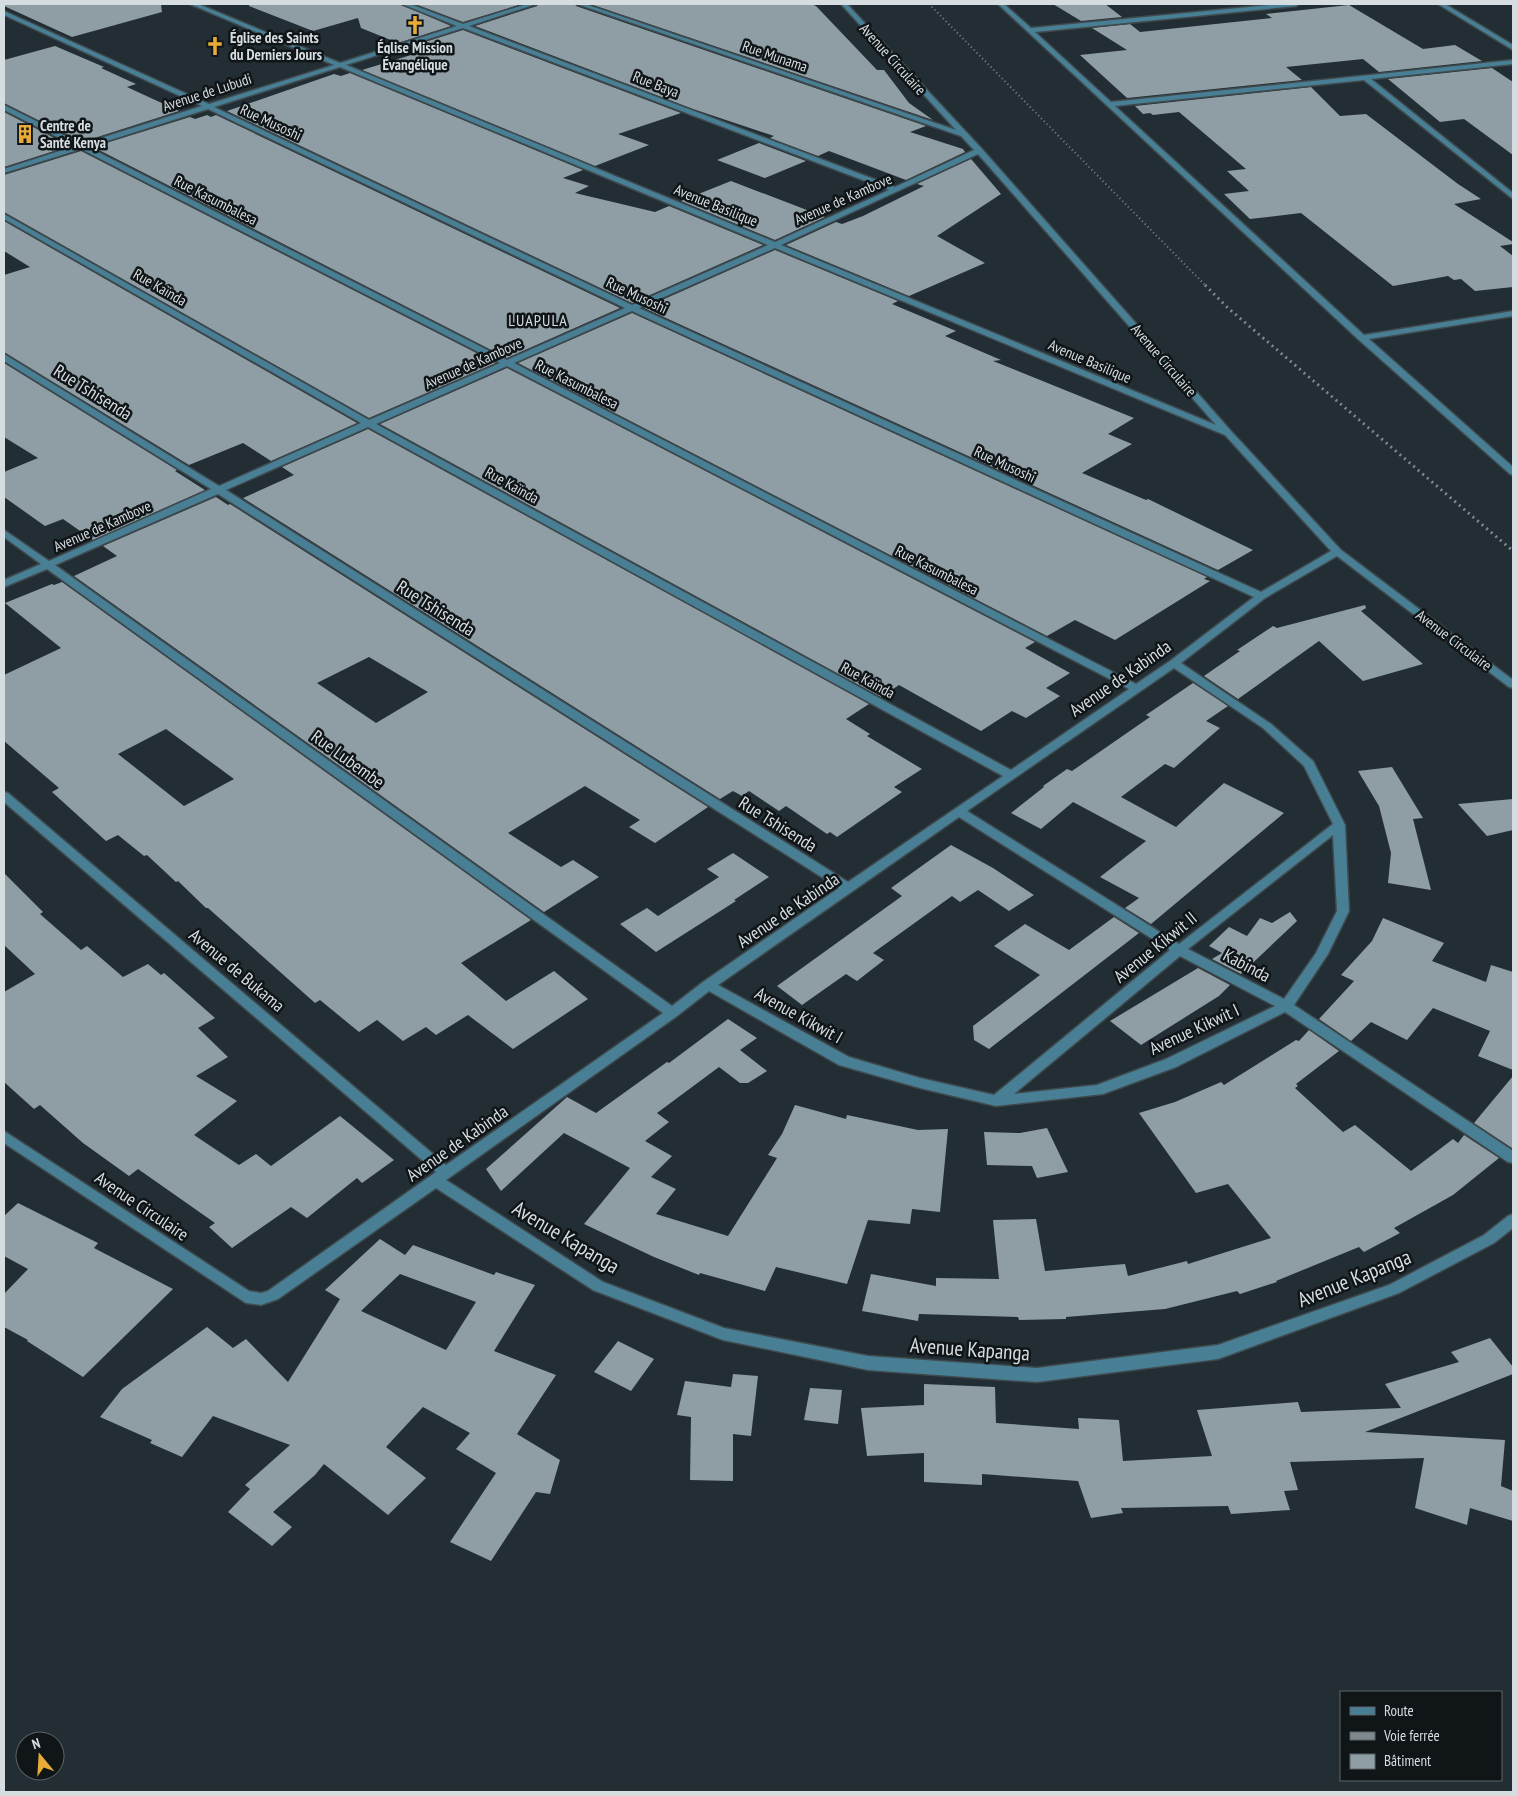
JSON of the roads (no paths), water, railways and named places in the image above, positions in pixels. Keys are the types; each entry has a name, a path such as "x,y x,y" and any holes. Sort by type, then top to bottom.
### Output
{"street":[{"name":"Avenue Basilique","path":"193,4 337,65 776,244 1228,433"},
{"name":"Rue Baya","path":"406,4 896,190"},
{"name":"Avenue de Lubudi","path":"4,171 533,4"},
{"name":"Rue Munama","path":"580,4 962,134"},
{"name":"Avenue Circulaire","path":"844,4 979,151 1228,433 1337,552 1513,684"},
{"path":"1001,4 1362,338 1513,472"},
{"path":"1031,30 1296,4"},
{"path":"1441,4 1513,48"},
{"name":"Rue Musoshi","path":"4,13 207,106 630,307 1261,596"},
{"path":"1110,104 1513,62"},
{"path":"1367,78 1513,197"},
{"name":"Rue Kasumbalesa","path":"4,107 507,363 1136,688"},
{"name":"Avenue de Kambove","path":"4,584 776,244 979,151"},
{"name":"Rue Kaïnda","path":"4,216 369,424 1010,775"},
{"path":"1362,338 1513,314"},
{"name":"Rue Tshisenda","path":"4,357 849,889"},
{"path":"1502,463 1513,461"},
{"name":"Rue Lubembe","path":"4,532 672,1013"},
{"name":"Avenue de Kabinda","path":"261,1299 273,1295 672,1013 708,985 1174,663 1261,596 1337,552"},
{"name":"Avenue Kikwit I","path":"708,985 844,1061 920,1084 996,1102 1098,1090 1171,1063 1286,1006 1322,954 1344,911 1340,825 1309,764 1267,726 1174,663"},
{"name":"Avenue de Bukama","path":"4,796 441,1177"},
{"name":"Kabinda","path":"960,812 1179,950 1286,1006 1513,1158"},
{"name":"Avenue Kikwit II","path":"996,1102 1179,950 1340,825"},
{"name":"Avenue Circulaire","path":"4,1136 246,1297 261,1299"},
{"name":"Avenue Kapanga","path":"441,1177 598,1286 723,1334 868,1363 1037,1375 1218,1352 1394,1289 1489,1239 1513,1220"}],"railway":[{"path":"929,4 1206,286"},
{"path":"1206,286 1228,308 1513,551"}],"place":[{"name":"Église Mission Évangélique","path":"415,25"},
{"name":"Église des Saints du Derniers Jours","path":"215,46"},
{"name":"Centre de Santé Kenya","path":"25,134"}],"district":[{"name":"LUAPULA","path":"538,320"}]}
